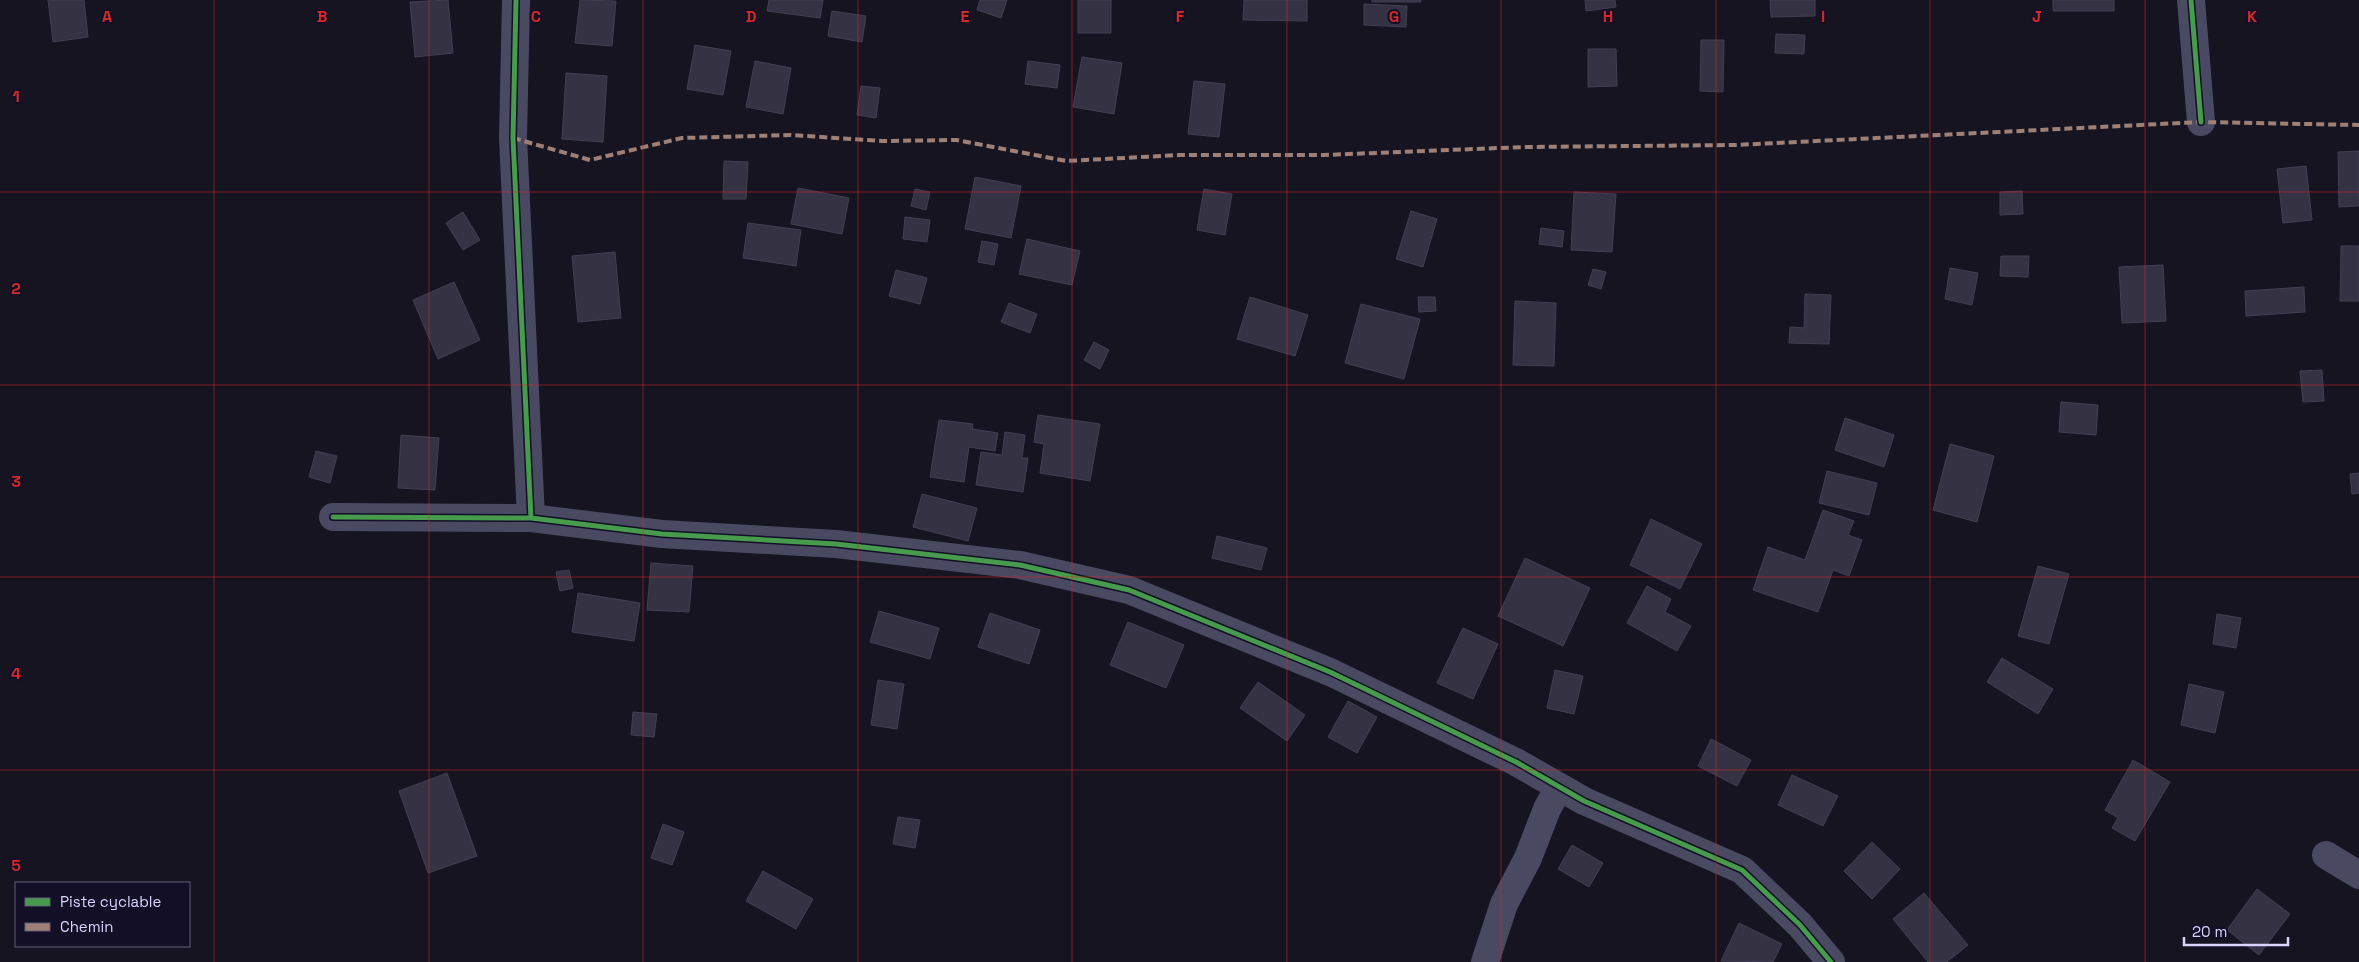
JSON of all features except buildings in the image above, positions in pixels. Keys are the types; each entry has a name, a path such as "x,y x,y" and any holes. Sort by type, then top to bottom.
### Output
{"street":[{"path":"516,0 513,138 531,518"},
{"path":"2192,0 2201,122"},
{"path":"333,517 531,518 662,534 836,544 1020,565 1129,590 1330,672 1516,762 1584,802 1742,870 1800,925 1831,962"},
{"path":"1485,962 1504,904 1528,858 1547,809 1559,787"},
{"path":"2326,855 2359,875"}],"marked path":[{"path":"513,138 590,160 682,138 791,135 882,141 956,140 1066,161 1180,155 1324,155 1525,147 1736,145 2201,122 2359,125"}],"cycle path":[{"path":"516,0 513,138 531,518"},
{"path":"2191,0 2201,122"},
{"path":"333,517 531,518 662,534 836,544 1020,565 1129,590 1330,672 1516,762 1584,801 1742,870 1800,925 1831,962"}]}
